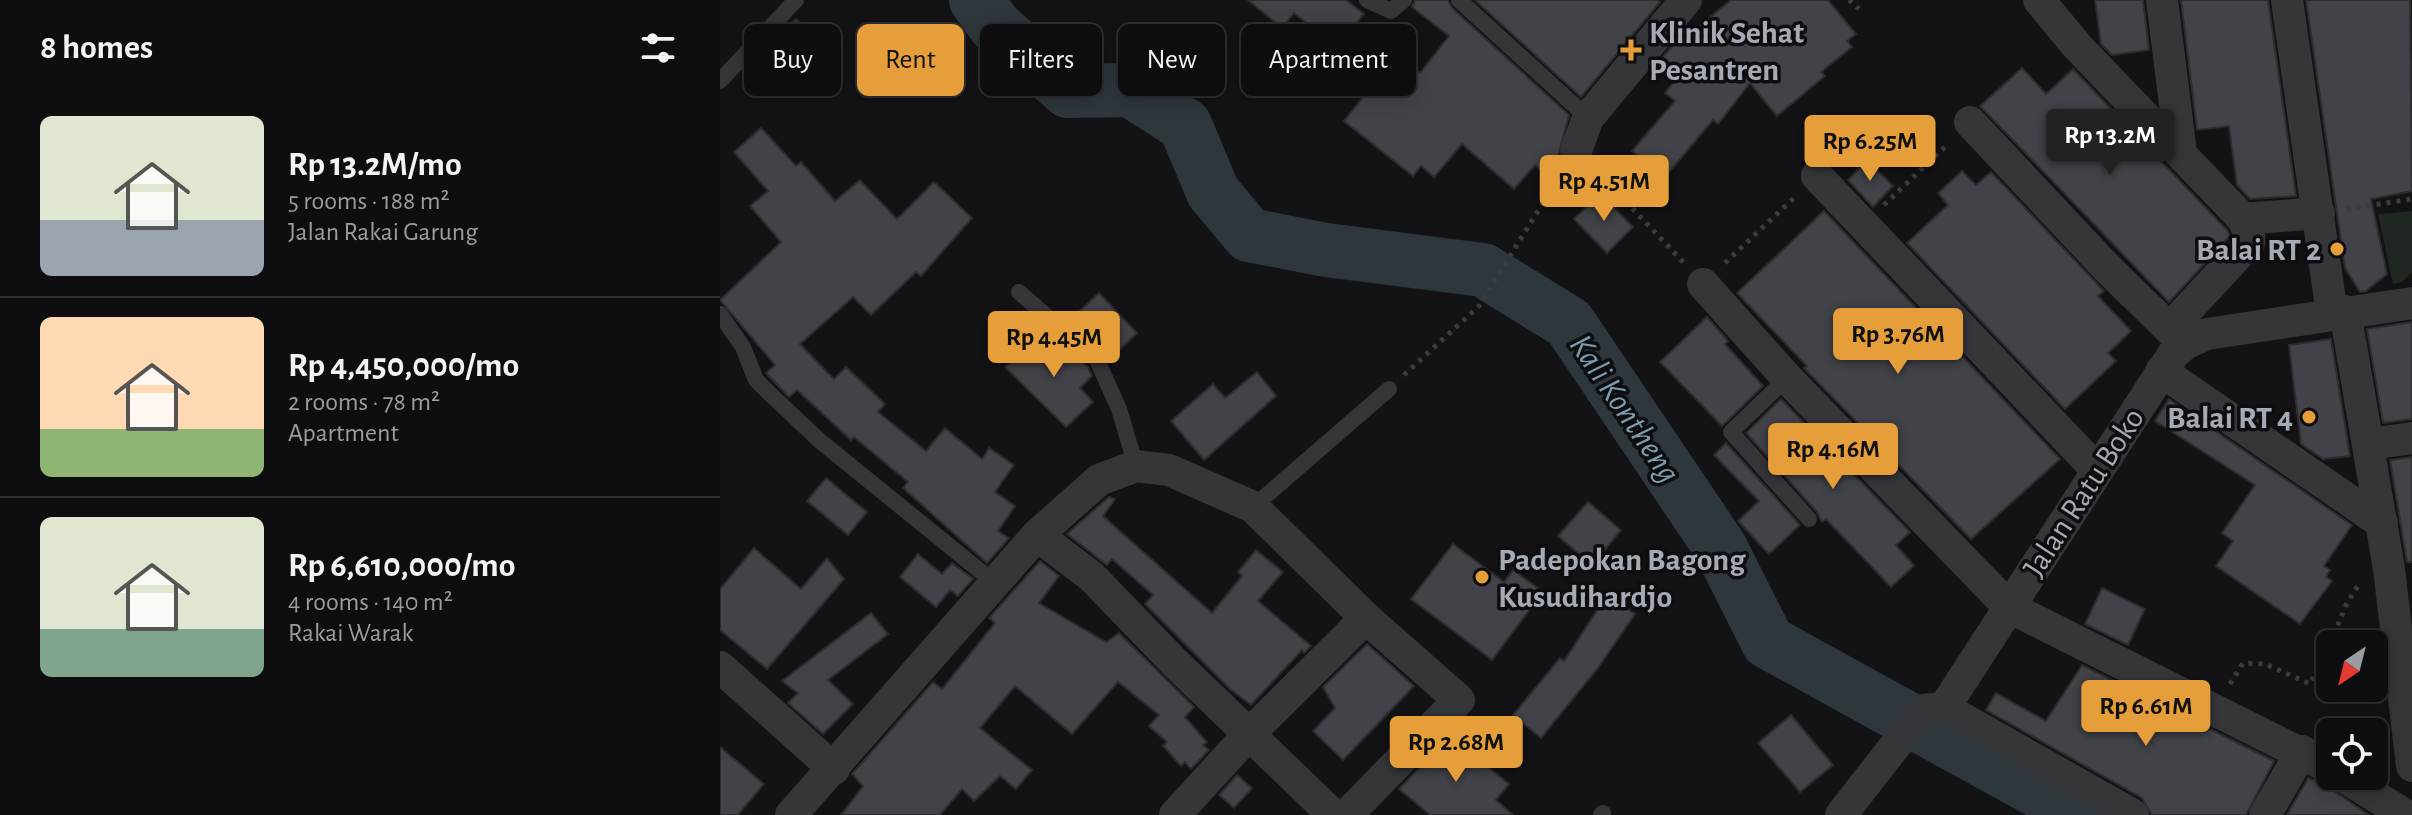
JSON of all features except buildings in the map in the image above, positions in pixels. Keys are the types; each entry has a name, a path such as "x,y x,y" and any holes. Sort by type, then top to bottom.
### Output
{"street":[{"path":"2039,0 2077,46 2243,219 2249,232 2249,243 2183,314 2188,342"},
{"path":"2162,0 2181,153"},
{"path":"2287,0 2319,213 2338,313 2368,444 2382,523 2400,567 2412,766"},
{"path":"1576,151 1588,118 1677,3"},
{"path":"1970,122 2108,269 2188,342"},
{"path":"1817,176 2097,470"},
{"path":"2243,219 2319,213"},
{"path":"1703,284 1787,378 2009,607 2316,760"},
{"path":"2188,342 2207,334 2338,313 2408,297"},
{"name":"Jalan Ratu Boko","path":"1841,815 1924,717 2009,607 2161,371 2188,342"},
{"path":"2161,371 2382,523"},
{"path":"2368,444 2412,438"},
{"path":"791,815 1037,535 1099,480 1136,466 1169,470 1253,507 1366,618 1459,700 1347,815"},
{"path":"1037,535 1092,577 1333,815"},
{"path":"1175,815 1249,734 1366,618"},
{"path":"720,667 834,769"},
{"path":"1924,717 2133,815"},
{"path":"2265,815 2302,751"},
{"path":"2365,790 2405,815"}],"lane":[{"path":"720,81 796,0"},
{"path":"1367,0 1391,11 1404,0"},
{"path":"1459,0 1588,118"},
{"path":"1019,292 1097,360 1119,409 1136,466"},
{"path":"720,314 743,347 756,380 768,392 820,441 995,583"},
{"path":"1787,378 1731,432 1809,519"},
{"path":"1253,507 1389,389"}],"path":[{"path":"1849,0 1859,9"},
{"path":"1863,225 1970,122"},
{"path":"1389,389 1479,306 1576,151 1626,199 1703,284 1817,176"},
{"path":"2319,213 2412,199"},
{"path":"2336,630 2347,603 2365,574 2400,567"},
{"path":"2216,709 2243,663 2265,664 2310,684 2316,672"}],"shaded area":[{"path":"2412,211 2412,272 2402,282 2393,284 2378,214"}],"waterway":[{"name":"Kali Kontheng","path":"976,0 995,26 1068,91 1130,90 1185,125 1213,192 1249,235 1326,250 1483,270 1569,323 1720,547 1768,642 2082,815"}],"place":[{"name":"Klinik Sehat Pesantren","path":"1631,50"},
{"name":"Balai RT 2","path":"2337,249"},
{"name":"Balai RT 4","path":"2309,417"},
{"name":"Padepokan Bagong Kusudihardjo","path":"1482,577"}]}
